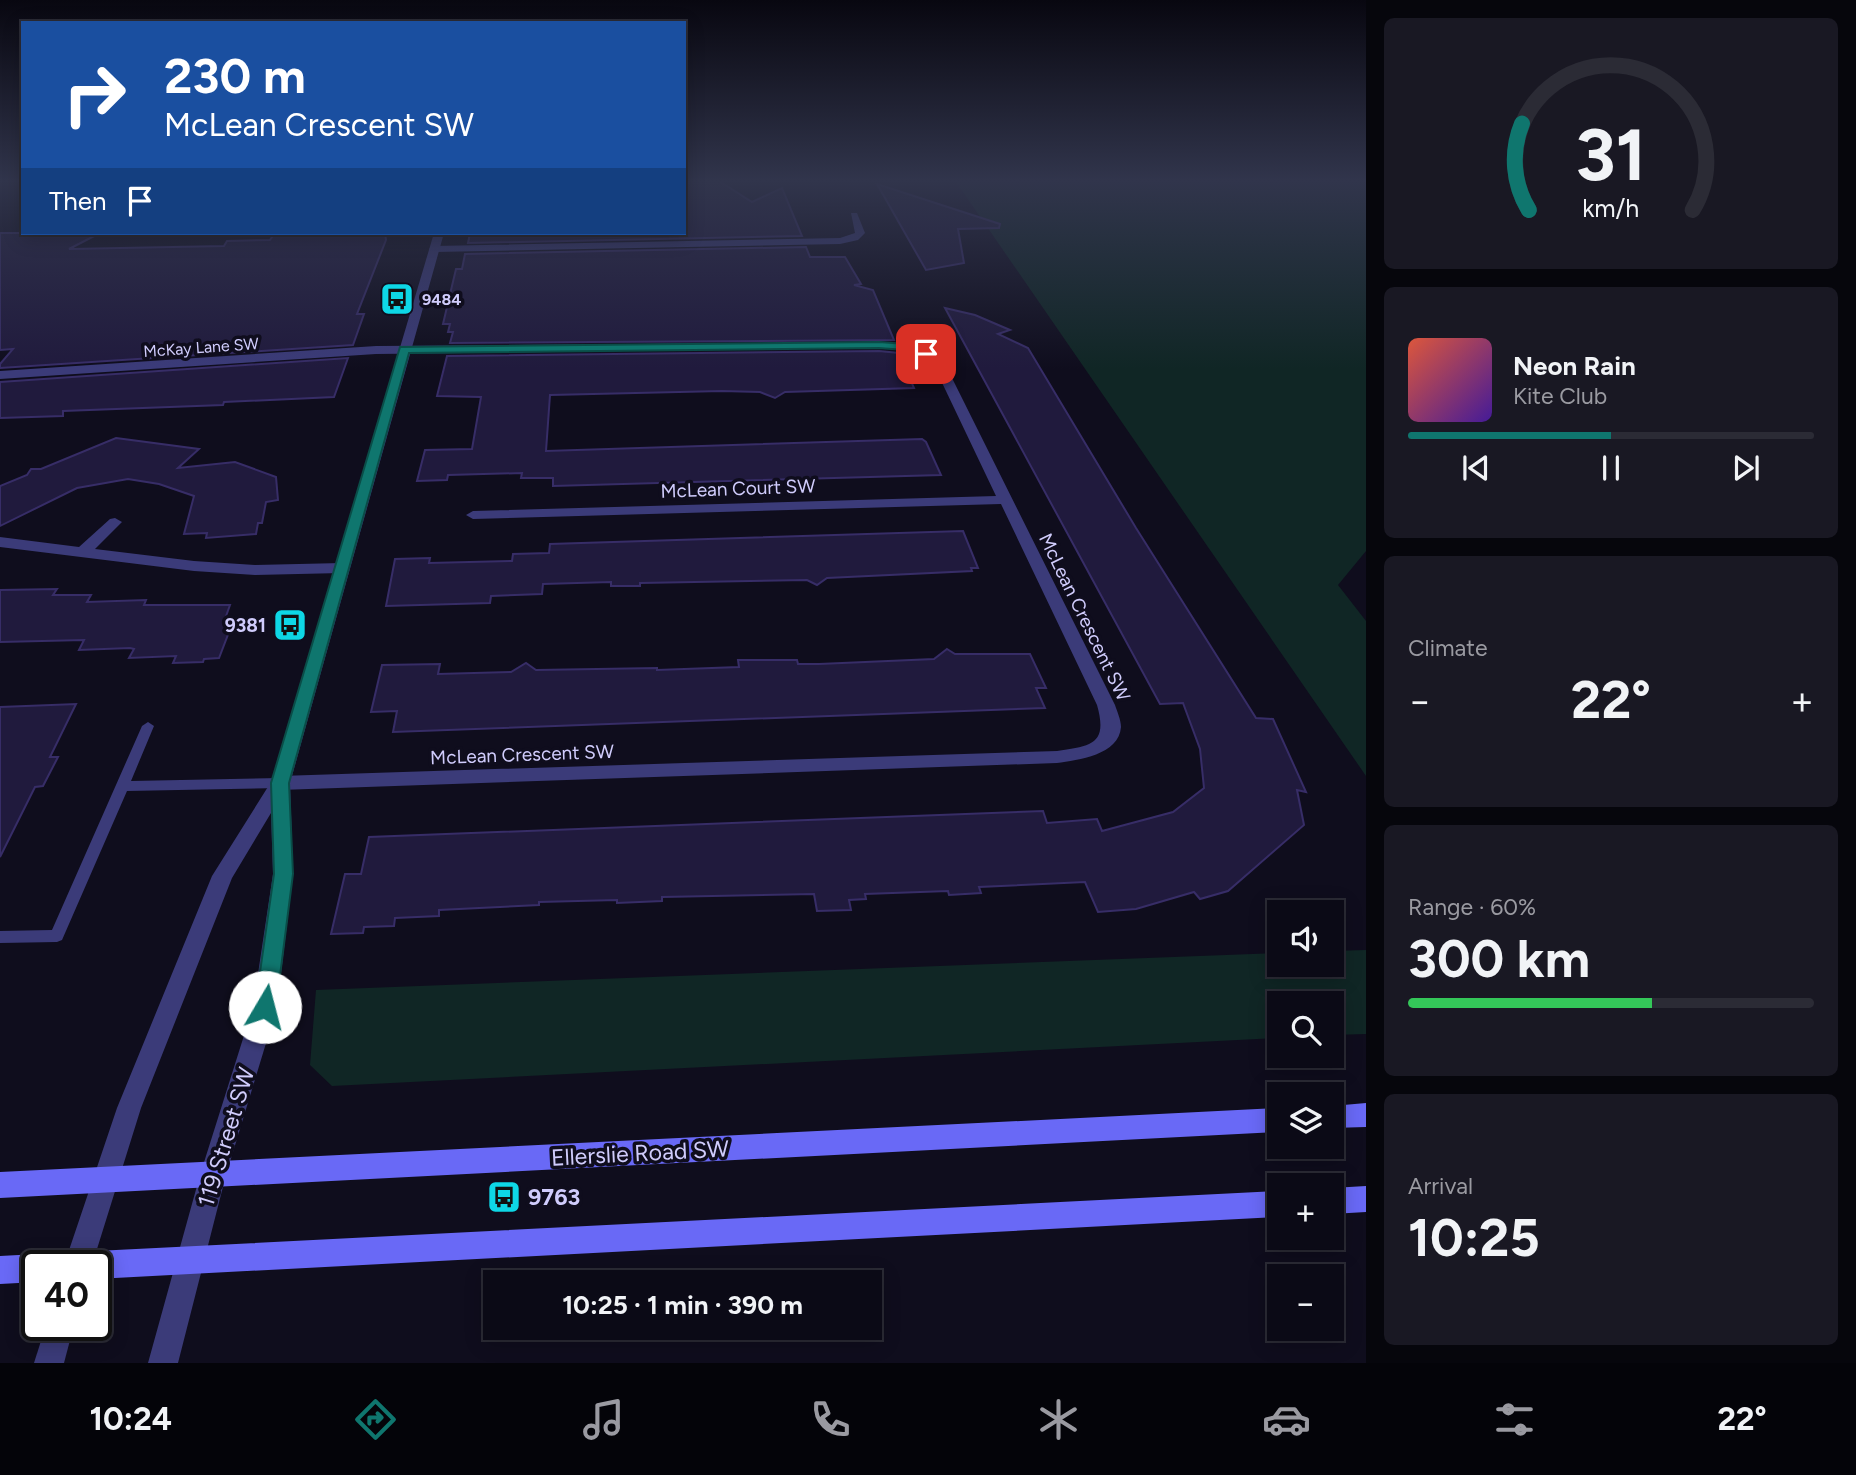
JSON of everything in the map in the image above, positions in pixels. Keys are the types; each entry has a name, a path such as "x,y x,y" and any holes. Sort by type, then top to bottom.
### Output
{"main road":[{"path":"1344,1116 1366,1115"},
{"name":"Ellerslie Road SW","path":"0,1185 1267,1121"},
{"path":"1344,1200 1366,1199"},
{"path":"112,1264 1267,1205"},
{"path":"0,1269 21,1268"}],"street":[{"name":"119 Street SW","path":"83,1250 129,1108 222,876 280,783 436,243"},
{"path":"434,249 758,243"},
{"name":"McLean Crescent SW","path":"280,783 1057,757 1093,749 1111,733 1107,705 940,366 926,354 906,347 879,345 404,350"},
{"name":"McKay Lane SW","path":"0,375 404,350"},
{"name":"McLean Court SW","path":"472,515 1005,500"},
{"path":"83,552 115,522"},
{"path":"0,542 233,569 342,568"},
{"name":"119 Street SW","path":"163,1363 214,1175 265,1007 283,874 280,783"},
{"path":"49,1363 55,1341"}],"lane":[{"path":"0,937 57,936 148,726"},
{"path":"121,786 280,783"}],"green space":[{"path":"998,243 1366,243 1366,551 1338,585 1366,621 1366,776"},
{"path":"1366,950 1366,1034 1344,1035 1344,991 1267,991 1267,1039 332,1086 310,1065 316,990 1267,953 1267,977 1344,977 1344,951"}],"building":[{"path":"0,243 81,243 69,249 224,246 226,243 385,243 357,314 364,314 353,345 0,368 0,364 13,349 0,350"},
{"path":"910,243 960,243 964,263 926,270"},
{"path":"806,247 810,257 845,257 861,284 854,285 873,290 894,340 450,343 453,332 448,332 450,324 443,324 456,269 462,269 465,254"},
{"path":"945,308 975,315 1010,330 998,334 1028,348 1136,528 1256,718 1273,719 1306,792 1297,790 1304,825 1228,891 1200,899 1194,892 1136,909 1098,912 1085,882 979,887 981,893 949,895 948,891 865,894 866,899 849,900 851,910 817,911 814,894 662,897 662,901 617,903 617,900 539,902 539,905 439,910 439,916 395,918 394,926 364,927 363,933 331,934 345,874 361,874 369,837 1043,811 1047,823 1097,819 1102,831 1173,812 1204,788 1200,749 1183,703 1160,704"},
{"path":"879,351 899,353 914,388 785,392 775,398 760,392 722,391 550,395 546,451 922,439 926,442 941,475 553,486 553,478 521,478 522,473 448,475 447,480 417,481 425,450 472,449 481,397 437,396 447,356"},
{"path":"348,358 334,397 224,402 223,405 63,411 63,416 0,418 0,382"},
{"path":"116,438 199,449 178,468 235,462 276,477 278,500 266,502 262,523 258,523 256,534 206,538 207,533 184,534 194,496 159,484 128,479 77,488 0,526 0,486 27,475 31,469 41,469"},
{"path":"963,531 978,568 971,568 972,571 827,578 817,585 807,580 640,583 640,586 611,586 611,582 543,584 542,594 491,596 490,603 386,606 395,559 430,558 429,563 512,561 513,554 549,553 550,544"},
{"path":"57,589 53,595 91,595 87,602 146,600 144,605 230,605 225,619 234,619 219,658 204,659 203,662 173,663 176,656 129,658 134,649 130,648 79,650 84,640 0,642 0,590"},
{"path":"947,649 955,654 1030,654 1046,688 1036,688 1045,708 393,732 397,711 371,712 382,665 440,664 438,674 511,672 526,663 536,670 657,670 739,667 738,660 797,660 798,664 819,664 934,659"},
{"path":"76,704 50,757 58,757 43,786 35,787 0,857 0,707"}],"place":[{"name":"9484","path":"397,299"},
{"name":"9381","path":"290,625"},
{"name":"9763","path":"504,1197"}],"route":[{"path":"265,1007 283,874 280,783 404,350 894,345 926,354"}]}
